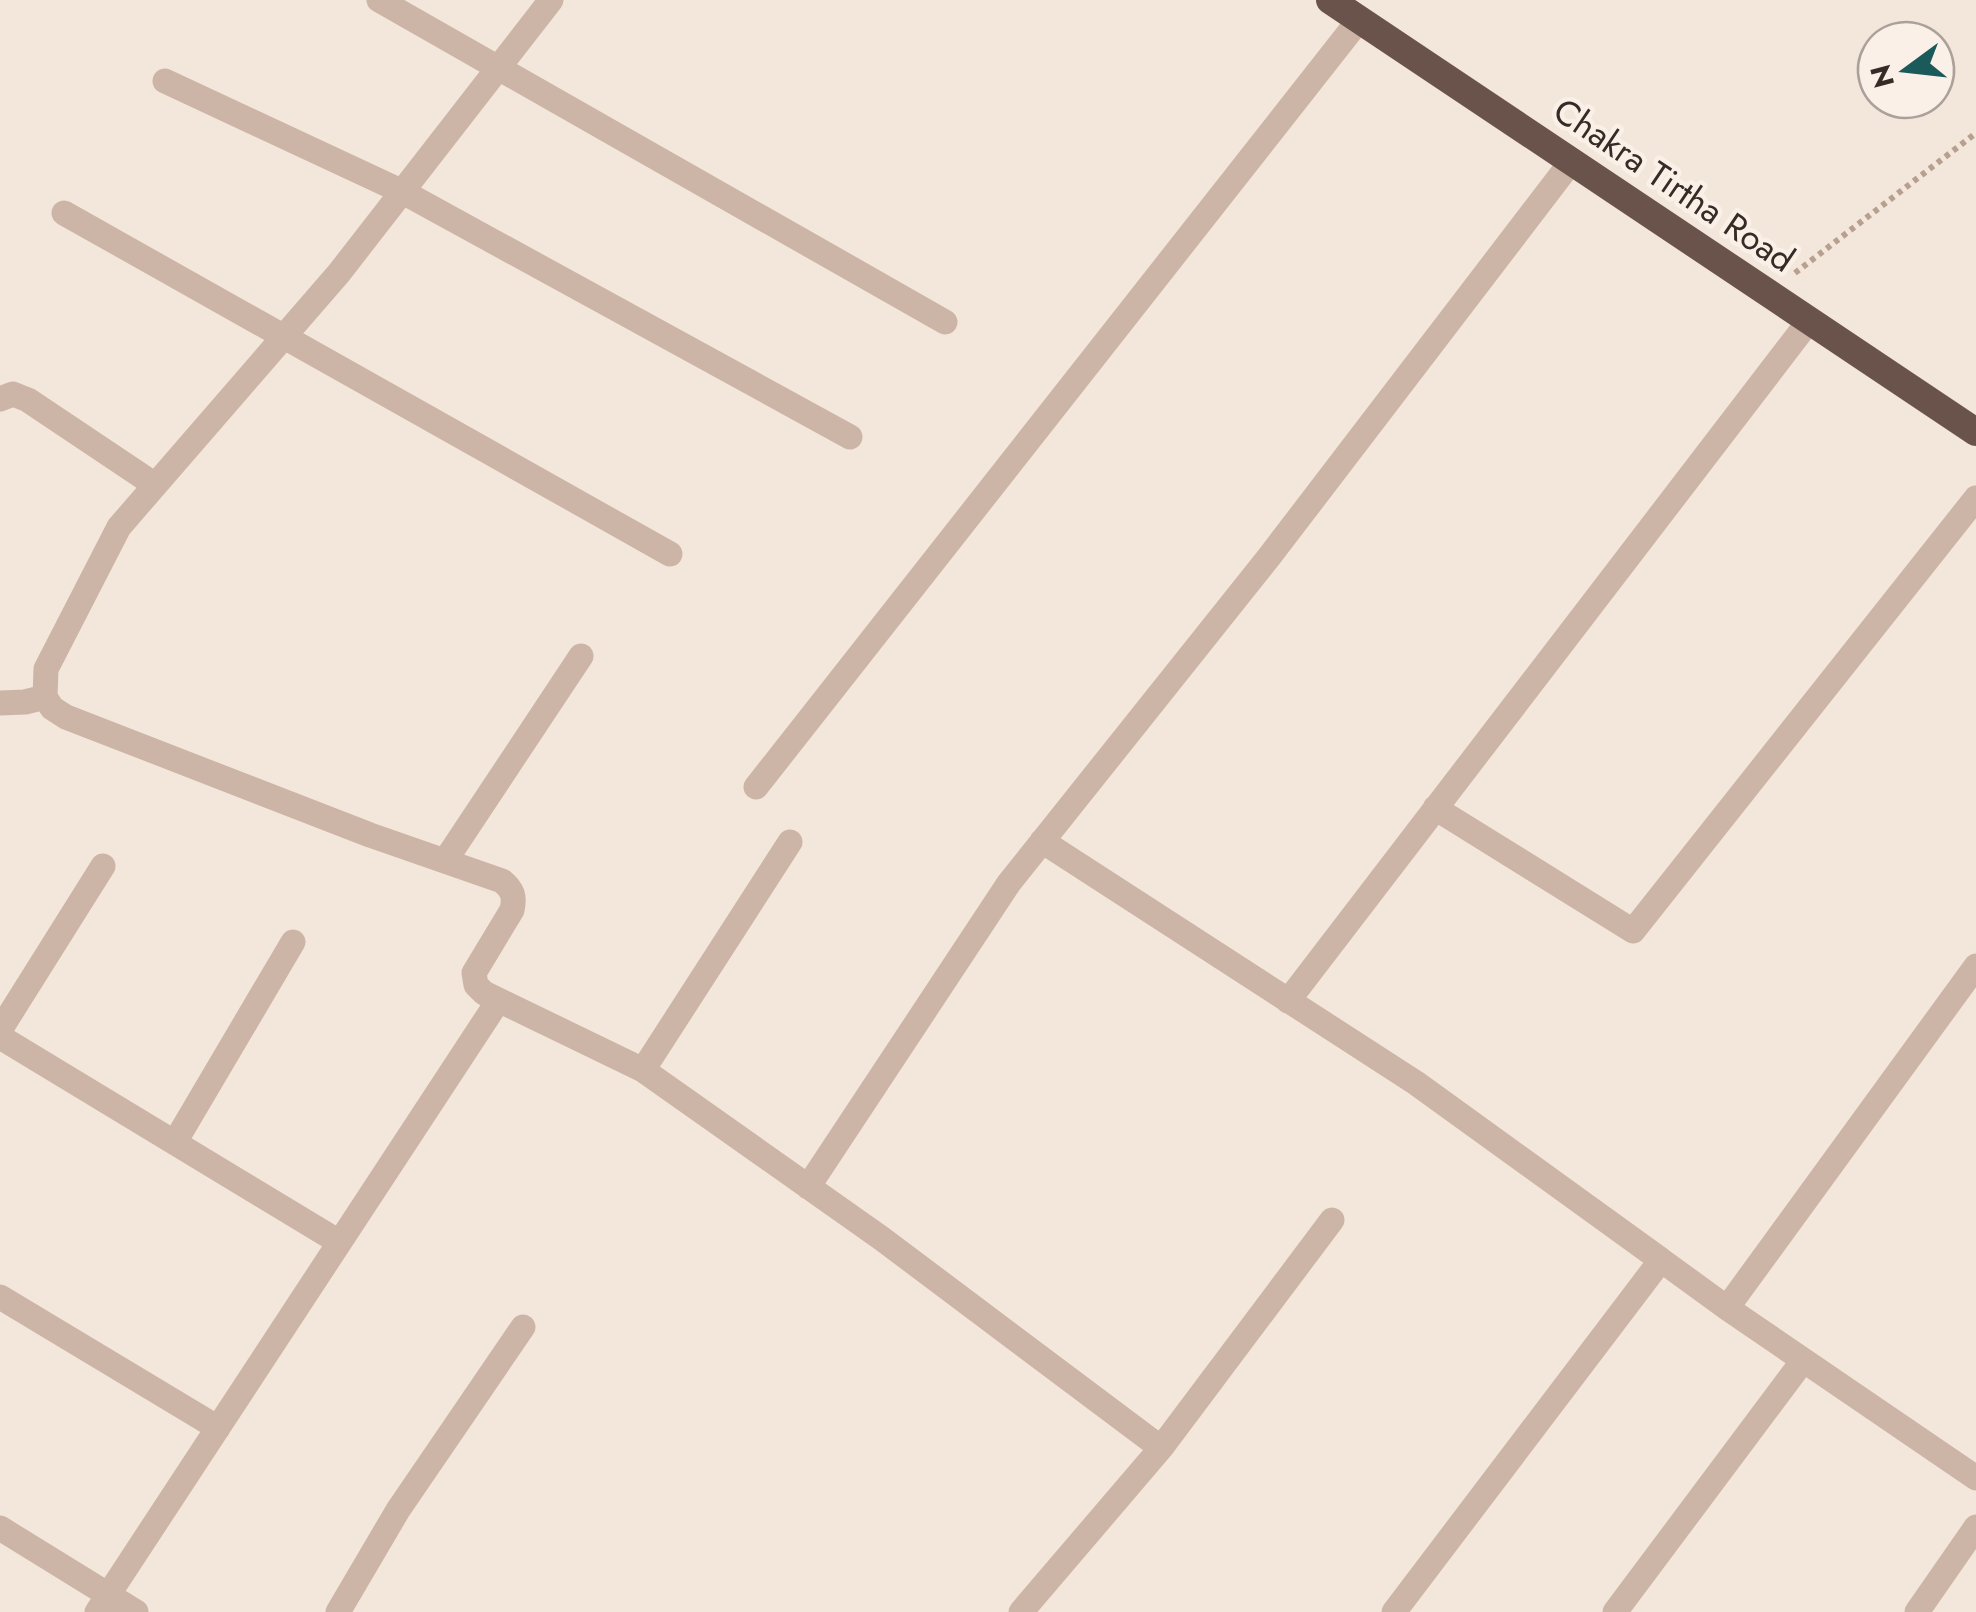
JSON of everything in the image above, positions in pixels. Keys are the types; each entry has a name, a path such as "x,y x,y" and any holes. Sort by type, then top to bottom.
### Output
{"highway":[{"name":"Chakra Tirtha Road","path":"1330,0 1976,432"}],"street":[{"path":"379,0 945,322"},
{"path":"551,0 339,272 120,527 46,669 45,696 52,708 66,716 502,881 514,899 512,910 474,973 476,985 498,1001 642,1070 808,1187 1161,1448"},
{"path":"756,787 1360,20"},
{"path":"165,81 403,192 850,437"},
{"path":"808,1187 1009,882 1269,557 1571,162"},
{"path":"64,213 670,554"},
{"path":"1288,1001 1808,321"},
{"path":"0,398 13,394 28,400 155,485"},
{"path":"1436,808 1633,931 1976,498"},
{"path":"445,861 581,656"},
{"path":"0,703 45,696"},
{"path":"1042,841 1416,1083 1802,1362 1976,1478"},
{"path":"642,1070 790,842"},
{"path":"103,866 0,1033 340,1242"},
{"path":"175,1142 293,942"},
{"path":"1727,1308 1976,966"},
{"path":"102,1603 498,1001"},
{"path":"1020,1612 1161,1448 1332,1220"},
{"path":"1394,1612 1661,1260"},
{"path":"0,1297 218,1428"},
{"path":"338,1612 398,1510 522,1327"},
{"path":"1615,1612 1802,1362"},
{"path":"1917,1612 1976,1527"},
{"path":"0,1528 102,1603 136,1612"}],"path":[{"path":"1768,293 1976,133"}]}
